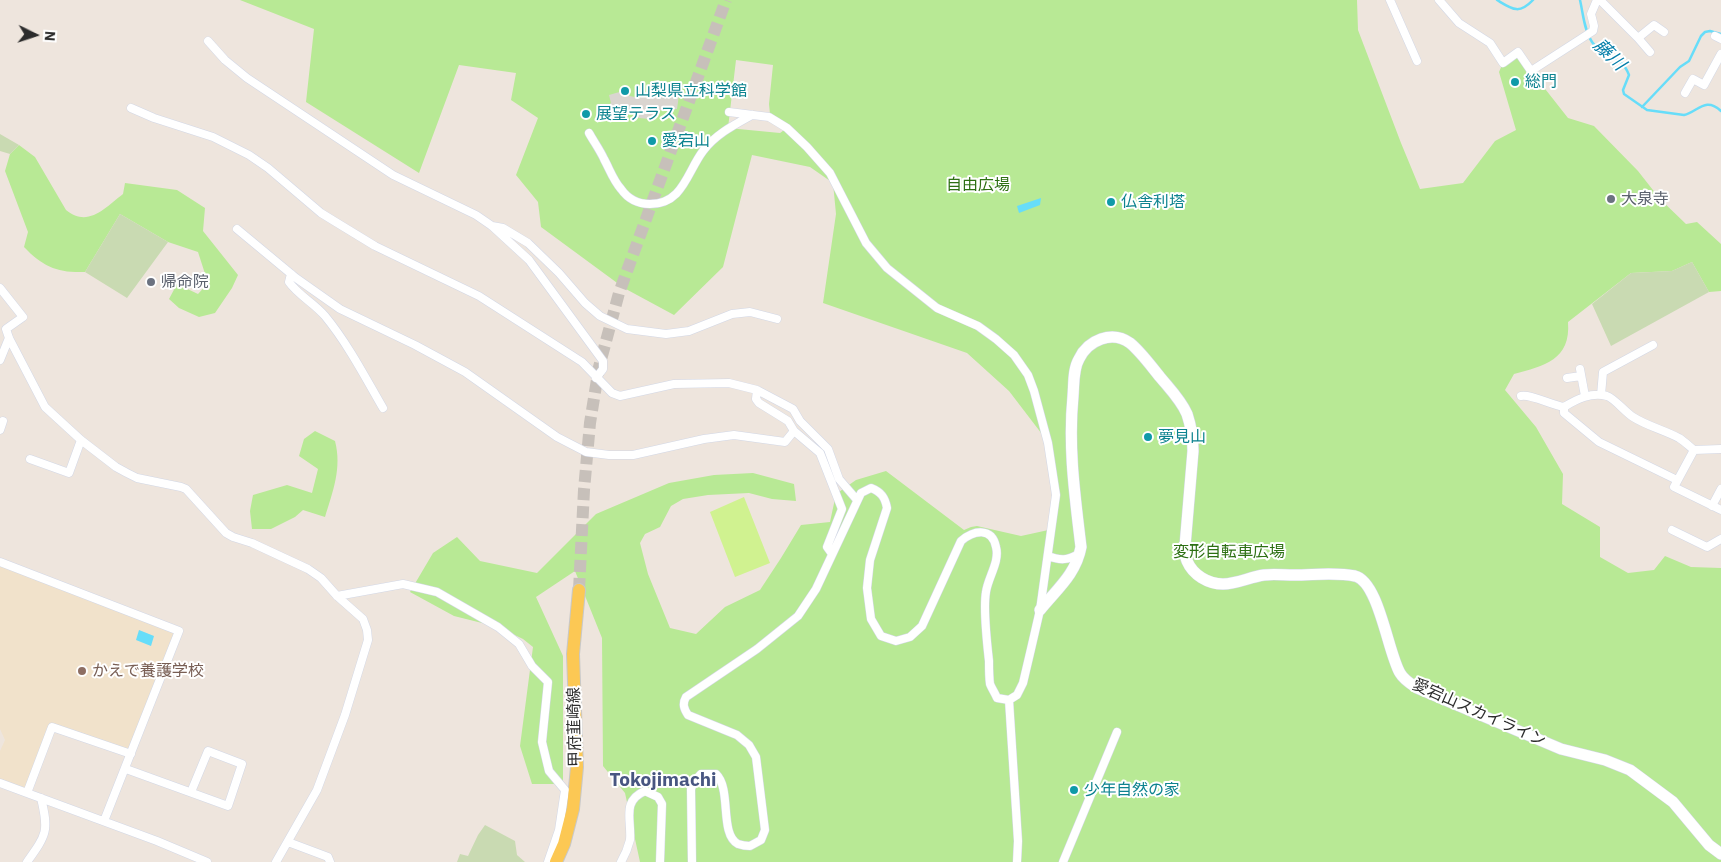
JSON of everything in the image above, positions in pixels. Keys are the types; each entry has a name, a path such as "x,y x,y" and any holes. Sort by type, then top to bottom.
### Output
{"main road":[{"name":"愛宕山スカイライン","path":"1080,554 1081,547 1070,448 1074,377 1078,360 1092,343 1109,337 1129,343 1138,351 1181,402 1186,413 1193,436 1185,546 1186,560 1192,570 1200,577 1212,583 1224,584 1264,575 1339,574 1357,577 1367,585 1374,597 1400,673 1408,682 1417,688 1561,749 1605,760 1630,770 1673,802 1709,845 1721,854"},
{"path":"1040,610 1073,570 1080,554"},
{"name":"甲府韮崎線","path":"556,862 564,844 573,809 578,767 573,654 579,590"}],"street":[{"path":"1390,0 1417,60"},
{"path":"1439,0 1459,23 1490,43 1503,63 1518,52 1531,71 1593,31 1594,26 1591,14 1599,0 1650,52"},
{"path":"1638,38 1654,25 1664,32"},
{"path":"208,41 225,60 247,78 393,174 469,211 492,226 529,260 603,361 603,369 596,378"},
{"path":"1685,93 1693,79 1704,85 1721,54"},
{"path":"131,108 154,118 213,137 249,155 268,168 321,213 375,246 479,296 582,362 612,394 620,396 674,384 729,383 757,390 794,409 800,421 828,449 840,479 857,500"},
{"path":"692,862 691,789 693,783 701,774 716,774 720,778 723,784 726,815 732,837 738,844 750,846 761,840 764,830 758,768 756,757 752,750 737,735 688,715 684,700 757,649 798,616 816,590 861,492 870,488 877,491 886,500 886,508 870,560 867,588 871,619 881,636 896,641 910,637 922,626 961,541 968,535 976,532 989,535 994,540 997,549 995,563 985,594 990,685 997,698 1009,700 1017,695 1023,683 1040,610 1056,495 1048,442 1034,391 1028,375 1014,355 978,326 937,308 887,268 866,243 830,173 787,128 770,117 729,112"},
{"path":"589,133 611,175 622,191 633,201 642,204 654,204 666,202 677,194 703,151 710,143 727,128 752,115"},
{"path":"492,226 503,228 528,243 600,316 627,329 666,334 689,331 732,314 750,312 776,319"},
{"path":"238,229 291,274 340,308 465,372 557,438 586,452 609,455 633,455 704,439 734,435 784,442 794,431"},
{"path":"291,274 290,282 294,290 310,300 334,327 383,408"},
{"path":"0,288 23,317 3,328 45,407 81,440 116,467 137,478 186,489 226,532 308,569 321,578 362,619 368,640 345,715 317,790 276,862"},
{"path":"0,360 9,338"},
{"path":"1601,395 1602,372 1653,345"},
{"path":"1567,378 1581,372 1585,396"},
{"path":"757,390 756,399 759,403 788,421 794,431 820,453 842,509 827,547 832,554"},
{"path":"1521,396 1527,395 1551,405 1564,407 1585,396 1610,396 1622,409 1635,418 1679,438 1694,450 1721,449"},
{"path":"1564,407 1564,413 1599,442 1677,480"},
{"path":"0,430 3,421"},
{"path":"30,459 69,473 81,440"},
{"path":"1694,450 1674,487 1721,510"},
{"path":"1712,506 1721,489"},
{"path":"1672,530 1706,547 1721,539"},
{"path":"1048,556 1069,560 1080,554"},
{"path":"0,562 179,632 104,821"},
{"path":"337,596 403,584 437,592 498,627 519,644 532,666 548,682 542,742 549,771 565,790 559,830 548,862"},
{"path":"1009,700 1018,842 1017,862"},
{"path":"27,793 52,727 131,754"},
{"path":"1063,862 1117,732"},
{"path":"126,769 228,806 242,764 208,751 191,792"},
{"path":"0,783 104,821 207,862"},
{"path":"621,862 628,848 630,837 628,814 631,804 640,793 645,791 658,797 662,804 660,862"},
{"path":"27,862 39,845 46,830 40,798"},
{"path":"288,842 328,857 330,862"}],"shaded area":[{"path":"654,85 680,88 677,109 661,110 649,119 639,118 631,110 615,118 611,111 603,117 601,113 611,103 609,95 623,91 630,96 639,98 648,94"},
{"name":"かえで養護学校","path":"0,562 179,631 131,754 52,727 27,793 0,783 0,751 5,740 0,729"}],"green space":[{"path":"240,0 1357,0 1358,30 1420,189 1463,183 1495,141 1516,130 1499,72 1503,63 1518,52 1568,118 1594,126 1638,171 1660,199 1686,224 1697,222 1721,244 1721,291 1709,292 1692,262 1672,271 1631,273 1568,322 1568,335 1560,353 1545,364 1514,374 1505,390 1536,427 1563,474 1562,504 1600,527 1600,557 1628,573 1654,570 1665,556 1691,567 1721,568 1721,862 640,862 625,793 603,766 602,638 575,571 536,597 563,656 563,784 532,784 520,746 533,647 523,639 498,627 454,616 410,592 433,553 457,537 480,561 537,573 596,514 669,483 714,475 753,473 794,484 796,501 772,499 749,493 708,495 683,499 671,506 660,527 645,534 640,543 648,574 670,628 696,634 725,607 760,590 801,525 830,522 836,494 856,480 886,471 964,530 977,526 1021,536 1053,529 1056,495 1048,442 1009,391 967,353 823,303 836,214 833,183 810,167 752,155 723,267 674,315 624,288 541,227 538,202 516,175 538,118 511,100 516,73 459,65 419,173 306,102 314,29","holes":["736,60 773,65 769,104 770,114 787,128 780,133 728,128"]},
{"path":"0,134 19,145 10,154 0,151"},
{"path":"19,145 35,157 66,210 74,215 89,217 103,210 123,194 125,183 177,190 205,208 203,231 238,275 232,288 215,313 199,317 179,308 169,299 177,284 198,294 208,283 198,252 168,242 120,214 85,272 59,270 45,264 31,254 24,247 28,232 5,171 10,154"},
{"path":"120,214 168,242 127,298 85,272"},
{"path":"1692,262 1709,292 1611,346 1592,304 1631,273 1672,271"},
{"path":"315,431 335,441 337,451 336,479 325,517 303,510 295,517 271,529 252,529 250,511 253,495 287,485 312,493 318,469 299,456 304,439"},
{"path":"744,497 770,563 735,577 710,512"},
{"path":"485,825 515,841 517,855 525,862 457,862 460,854 468,856"}],"water":[{"path":"1041,198 1040,205 1019,213 1017,206"},
{"path":"139,630 154,636 151,646 136,640"}],"waterway":[{"name":"藤川","path":"1497,0 1515,9 1524,8 1533,0"},
{"name":"藤川","path":"1580,0 1585,27 1592,42 1596,47 1616,59 1626,68 1629,75 1623,90 1624,94 1647,110 1684,115 1702,106 1710,105 1721,111"},
{"path":"1642,107 1680,67 1689,61 1701,36 1705,32 1710,31 1721,34"}],"tunnel":[{"path":"579,590 584,490 590,423 599,367 619,293 726,0"}],"place":[{"name":"総門","path":"1515,82"},
{"name":"山梨県立科学館","path":"625,91"},
{"name":"展望テラス","path":"586,114"},
{"name":"愛宕山","path":"652,141"},
{"name":"大泉寺","path":"1611,199"},
{"name":"仏舎利塔","path":"1111,202"},
{"name":"帰命院","path":"151,282"},
{"name":"夢見山","path":"1148,437"},
{"name":"かえで養護学校","path":"82,671"},
{"name":"少年自然の家","path":"1074,790"}],"district":[{"name":"Tokojimachi","path":"663,781"}],"park label":[{"name":"自由広場","path":"978,185"},
{"name":"変形自転車広場","path":"1229,552"}]}
